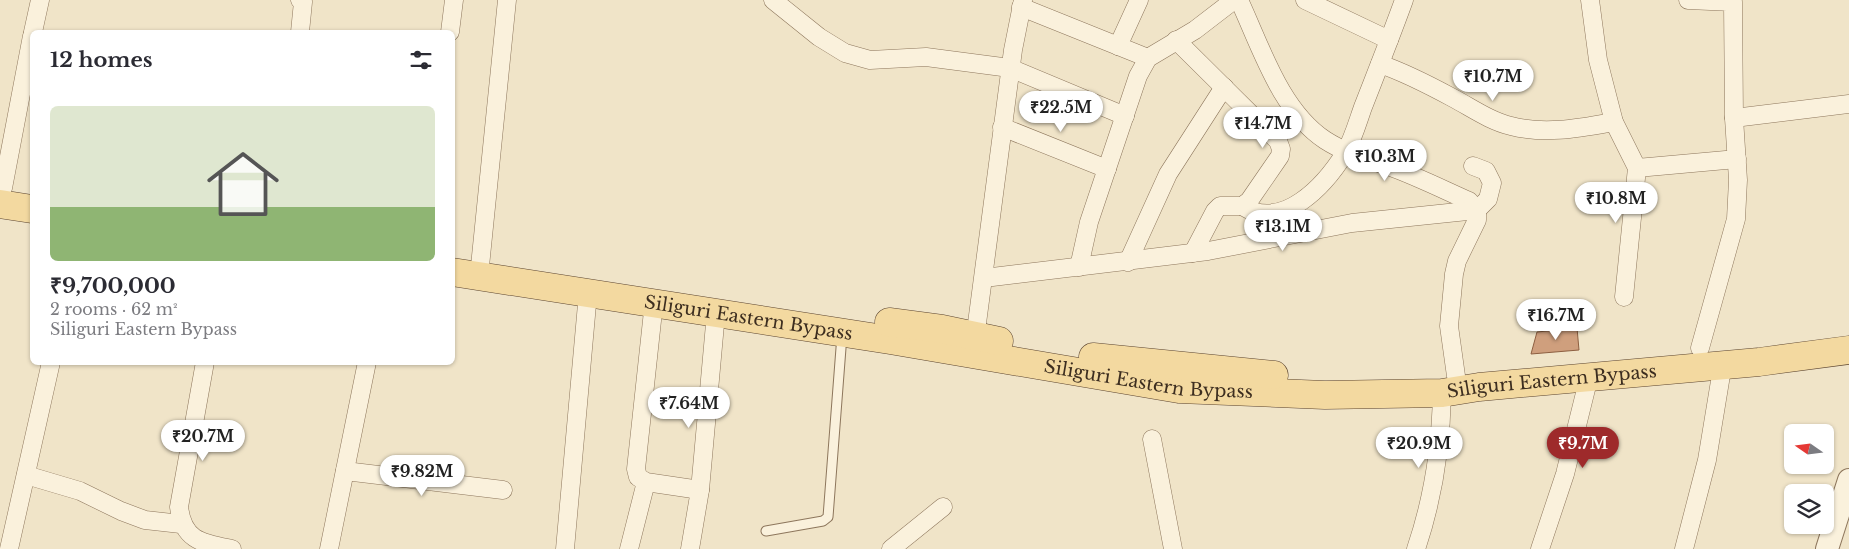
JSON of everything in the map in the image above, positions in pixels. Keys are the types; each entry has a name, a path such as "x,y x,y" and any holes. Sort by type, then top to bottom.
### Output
{"main road":[{"path":"1,194 30,193"},
{"path":"1,194 30,208"},
{"name":"Siliguri Eastern Bypass","path":"455,255 480,267 588,293 842,332 974,346 1100,367 1325,395 1449,385 1700,348 1728,348 1849,333"},
{"name":"Siliguri Eastern Bypass","path":"455,271 480,267 942,329 974,346"},
{"name":"Siliguri Eastern Bypass","path":"1449,385 1479,387 1759,362 1849,350"}],"street":[{"path":"33,30 40,0"},
{"path":"450,30 454,0"},
{"path":"480,267 507,0"},
{"path":"773,0 832,46 845,53 870,60 926,57 1010,68 1125,116"},
{"path":"1118,46 1139,0"},
{"path":"1079,267 1085,235 1138,76 1148,58 1195,30 1234,0"},
{"path":"1239,0 1289,103 1304,122 1325,140 1346,152 1389,167 1469,201 1477,210 1477,220 1456,261 1449,326 1449,385 1435,477 1416,549"},
{"path":"1305,0 1389,40"},
{"path":"1193,253 1220,206 1242,206 1258,214 1277,212 1303,201 1324,182 1346,152 1404,0"},
{"path":"1590,0 1598,60 1620,135 1637,168 1624,297"},
{"path":"1688,0 1733,1 1734,118 1737,159 1736,218 1700,348"},
{"path":"300,30 302,1"},
{"path":"974,346 1010,68 1022,4 1148,58"},
{"path":"1176,40 1278,141 1281,149 1280,156 1249,201 1242,206"},
{"path":"1,194 30,46"},
{"path":"1380,64 1406,73 1485,117 1511,126 1543,130 1574,129 1620,135"},
{"path":"1128,262 1168,174 1224,87"},
{"path":"1734,118 1849,104"},
{"path":"1002,127 1107,169"},
{"path":"1637,168 1737,159"},
{"path":"984,278 1193,253 1352,223 1477,210 1488,198 1492,183 1486,171 1474,166"},
{"path":"564,549 588,293"},
{"path":"654,302 636,469 638,477 646,482 700,490"},
{"path":"690,549 700,490 716,313"},
{"path":"1684,549 1707,460 1723,364"},
{"path":"9,549 50,365"},
{"path":"204,365 179,507 181,524 190,535 213,545 232,549"},
{"path":"329,549 365,365"},
{"path":"1540,549 1565,474 1589,377"},
{"path":"1152,439 1173,549"},
{"path":"345,471 503,490"},
{"path":"26,475 80,491 121,511 145,520 181,524"},
{"path":"1827,549 1849,480"},
{"path":"629,549 646,482"},
{"path":"892,549 943,507"}],"lane":[{"path":"766,531 823,521 828,517 842,332"}],"building":[{"path":"1577,328 1579,350 1531,354 1537,332"}]}
